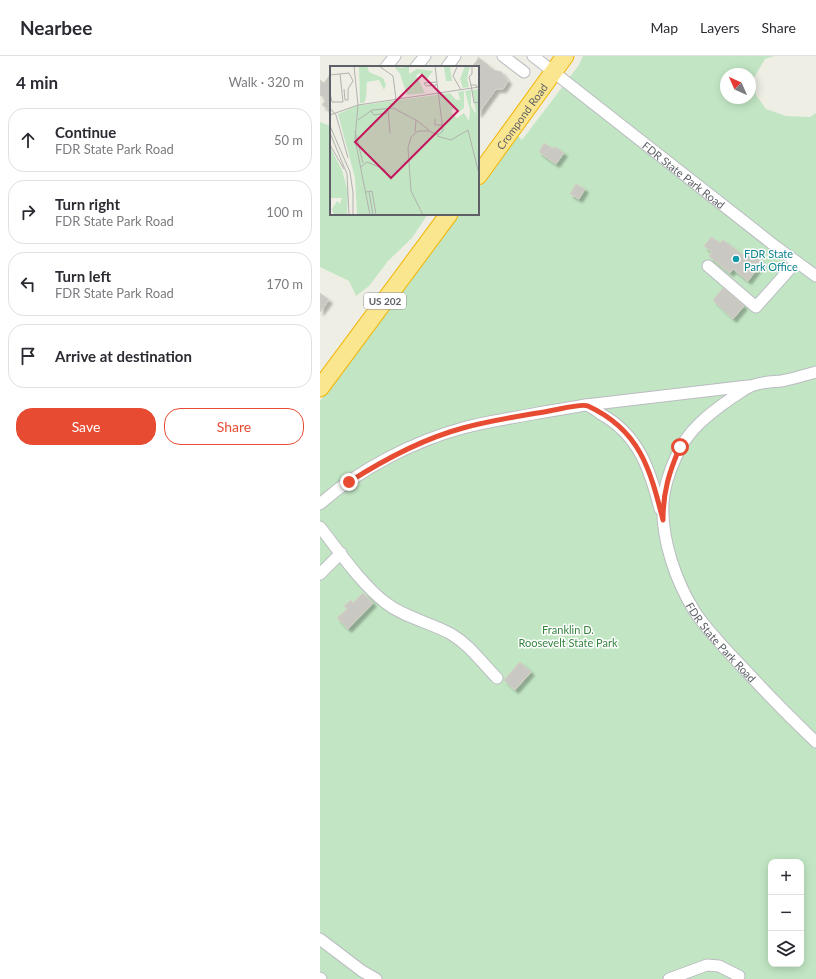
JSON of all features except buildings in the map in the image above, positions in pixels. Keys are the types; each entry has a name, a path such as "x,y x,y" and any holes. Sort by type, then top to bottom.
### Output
{"highway":[{"name":"Crompond Road","path":"479,175 565,56"},
{"name":"US 202","path":"320,388 448,215"}],"street":[{"path":"387,66 395,56"},
{"path":"417,66 425,56"},
{"path":"448,66 455,56"},
{"path":"503,56 524,72"},
{"name":"FDR State Park Road","path":"533,56 796,262 816,276"},
{"path":"708,266 756,307 796,262"},
{"name":"FDR State Park Road","path":"320,504 349,482 372,468 414,446 463,428 586,405 750,386 816,372"},
{"name":"FDR State Park Road","path":"663,520 665,488 680,447 692,430 713,411 750,386"},
{"name":"FDR State Park Road","path":"586,405 605,416 620,428 632,440 647,465 654,485 669,551 677,578 686,598 696,613 725,649 816,742"},
{"path":"320,527 357,573 386,603 405,614 451,634 463,642 497,678"},
{"path":"320,574 341,553"},
{"path":"320,939 362,971 376,979"},
{"path":"669,979 707,965 719,966 739,976"}],"green space":[{"name":"Franklin D. Roosevelt State Park","path":"583,56 774,56 765,59 756,75 756,68 720,68 720,104 756,104 756,95 766,109 786,116 810,117 816,113 816,979 320,979 320,401 458,215 479,215 479,188 518,136 522,140 579,65"},
{"path":"320,122 330,126 330,215 427,215 412,238 388,261 369,286 356,296 349,281 320,267"}],"place":[{"name":"FDR State Park Office","path":"736,259"}],"route":[{"path":"349,482 391,457 441,435 463,428 586,405 605,416 620,428 632,440 639,450 647,465 654,485 663,520 665,488 680,447"}]}
